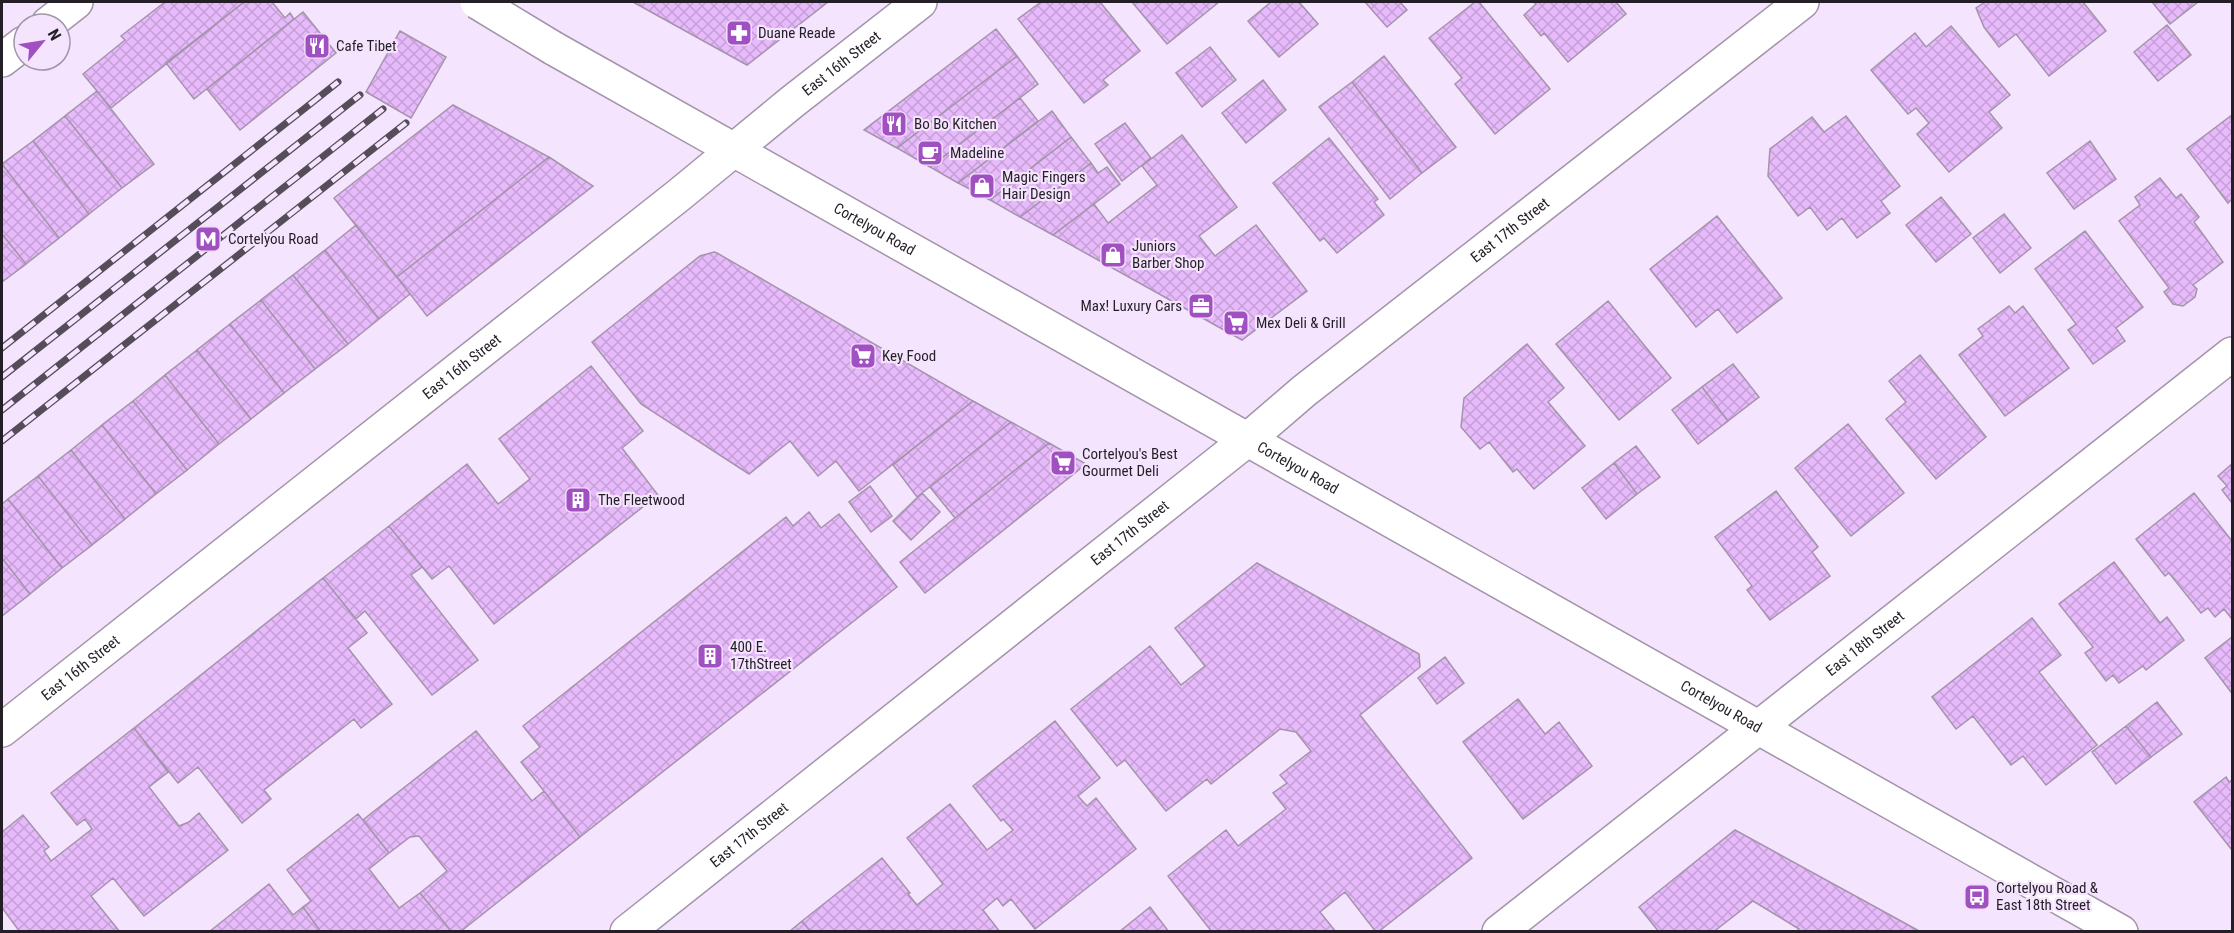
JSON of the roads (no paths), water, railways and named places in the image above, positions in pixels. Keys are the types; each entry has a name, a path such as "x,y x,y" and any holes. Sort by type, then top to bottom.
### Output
{"street":[{"path":"63,12 76,2"},
{"name":"Cortelyou Road","path":"477,2 553,48 2121,932"},
{"name":"East 16th Street","path":"2,730 920,2"},
{"name":"East 17th Street","path":"627,932 1247,440 1313,384 1802,2"},
{"name":"East 18th Street","path":"1499,932 1756,727 2232,354"}],"railway":[{"path":"2,348 338,82"},
{"path":"2,377 360,95"},
{"path":"2,410 383,109"},
{"path":"2,441 406,123"}],"place":[{"name":"Duane Reade","path":"739,33"},
{"name":"Cafe Tibet","path":"317,46"},
{"name":"Bo Bo Kitchen","path":"894,124"},
{"name":"Madeline","path":"930,153"},
{"name":"Magic Fingers Hair Design","path":"982,186"},
{"name":"Cortelyou Road","path":"208,239"},
{"name":"Juniors Barber Shop","path":"1113,255"},
{"name":"Max! Luxury Cars","path":"1201,306"},
{"name":"Mex Deli & Grill","path":"1236,323"},
{"name":"Key Food","path":"863,356"},
{"name":"Cortelyou's Best Gourmet Deli","path":"1063,463"},
{"name":"The Fleetwood","path":"578,500"},
{"name":"400 E. 17thStreet","path":"710,656"},
{"name":"Cortelyou Road & East 18th Street","path":"1977,897"}]}
